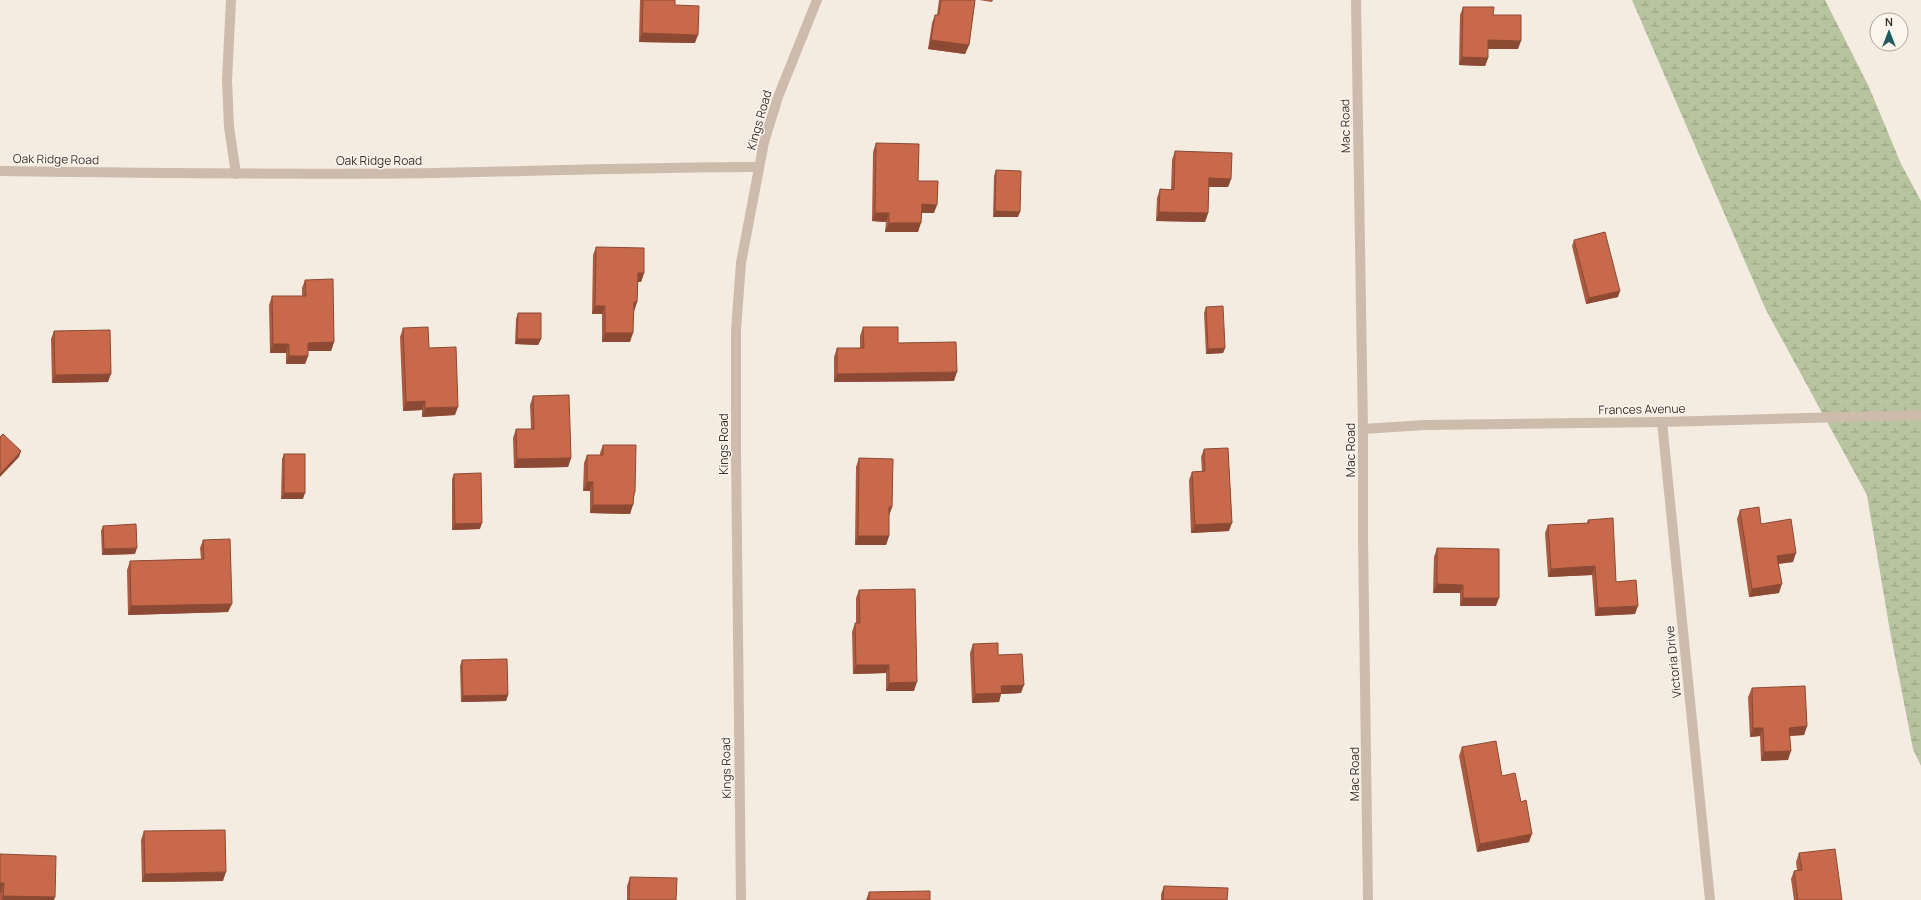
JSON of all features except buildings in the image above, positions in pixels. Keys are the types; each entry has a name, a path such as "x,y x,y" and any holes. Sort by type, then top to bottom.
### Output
{"street":[{"path":"231,0 228,88 229,127 236,174"},
{"name":"Kings Road","path":"741,900 736,330 741,263 759,167 778,97 817,0"},
{"name":"Mac Road","path":"1356,0 1363,429 1368,900"},
{"name":"Oak Ridge Road","path":"0,171 236,174 449,173 658,167 759,167"},
{"name":"Frances Avenue","path":"1363,429 1425,425 1662,422 1921,415"},
{"name":"Victoria Drive","path":"1662,422 1710,900"}],"green space":[{"path":"1632,0 1825,0 1869,87 1901,164 1921,201 1921,766 1913,749 1890,631 1867,495 1766,310"}]}
